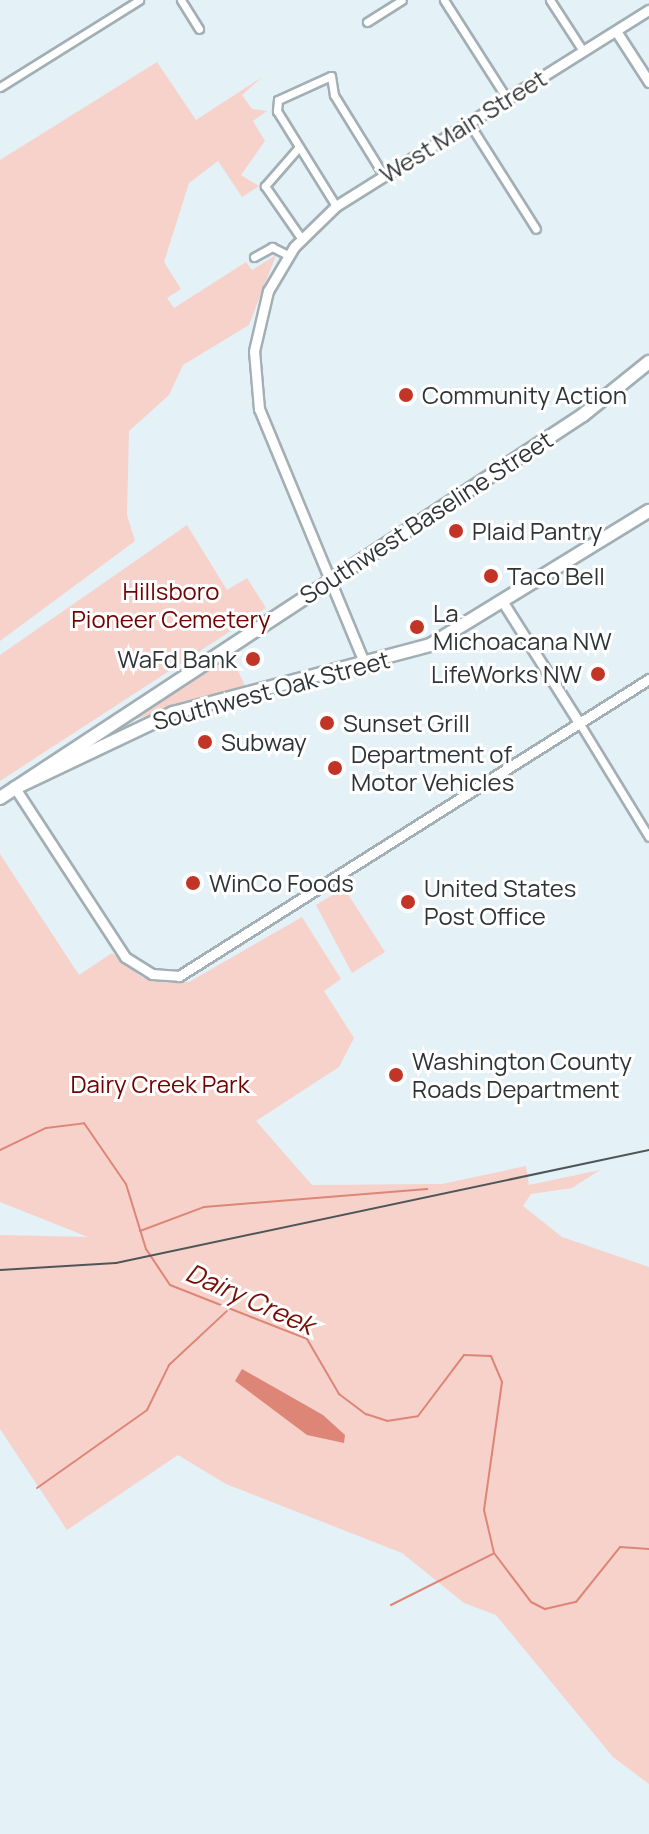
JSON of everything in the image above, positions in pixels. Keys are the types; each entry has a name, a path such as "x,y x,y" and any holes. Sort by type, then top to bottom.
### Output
{"highway":[{"name":"Southwest Baseline Street","path":"0,798 583,415 649,362"},
{"name":"Southwest Oak Street","path":"15,788 173,713 366,667 430,645 504,604 649,511"}],"street":[{"path":"0,87 139,0"},
{"path":"181,0 199,29"},
{"path":"367,22 402,0"},
{"path":"444,0 507,99"},
{"path":"550,0 583,51"},
{"name":"West Main Street","path":"366,667 272,447 257,400 254,351 262,308 288,255 301,238 336,206 649,10"},
{"path":"616,31 649,82"},
{"path":"336,206 275,105 306,82 331,76 334,95 384,176"},
{"path":"469,123 536,229"},
{"path":"299,147 265,186 301,238"},
{"path":"254,257 272,247 288,255"},
{"path":"504,604 649,837"},
{"path":"15,788 123,954 148,972 179,976 204,966 649,679"}],"green space":[{"path":"157,62 196,120 262,77 242,95 252,109 267,111 253,121 265,141 241,175 259,186 242,197 218,161 189,183 164,262 181,289 167,298 174,308 246,262 252,270 276,255 249,325 183,365 169,395 129,431 127,515 135,541 0,641 0,160"},
{"name":"Hillsboro Pioneer Cemetery","path":"187,525 227,590 247,578 266,608 0,781 0,655"},
{"path":"230,653 245,686 123,723"},
{"name":"Dairy Creek Park","path":"0,854 79,975 112,953 143,978 189,982 302,917 341,979 324,991 354,1038 339,1067 256,1121 312,1185 442,1184 526,1166 529,1185 600,1170 572,1188 531,1194 523,1206 562,1237 649,1267 649,1784 613,1757 496,1615 464,1603 402,1553 226,1484 178,1455 67,1530 0,1429 0,1235 88,1237 0,1202"},
{"path":"344,888 385,952 352,973 316,905"}],"shaded area":[{"path":"242,1369 323,1415 345,1435 344,1443 307,1435 235,1381"}],"waterway":[{"name":"Dairy Creek","path":"0,1150 46,1128 84,1123 126,1184 146,1249 170,1285 307,1339 339,1394 366,1414 387,1421 418,1416 464,1355 491,1356 502,1382 484,1510 494,1553 531,1602 545,1609 576,1602 620,1547 649,1549"},
{"path":"140,1231 204,1207 427,1189"},
{"path":"37,1488 147,1410 169,1365 227,1311"},
{"path":"391,1605 493,1554"}],"railway":[{"path":"0,1270 116,1263 649,1150"}],"place":[{"name":"Community Action","path":"406,395"},
{"name":"Plaid Pantry","path":"456,531"},
{"name":"Taco Bell","path":"491,576"},
{"name":"La Michoacana NW","path":"417,627"},
{"name":"WaFd Bank","path":"253,659"},
{"name":"LifeWorks NW","path":"598,674"},
{"name":"Sunset Grill","path":"327,723"},
{"name":"Subway","path":"205,742"},
{"name":"Department of Motor Vehicles","path":"335,768"},
{"name":"WinCo Foods","path":"193,883"},
{"name":"United States Post Office","path":"408,902"},
{"name":"Washington County Roads Department","path":"396,1075"}]}
